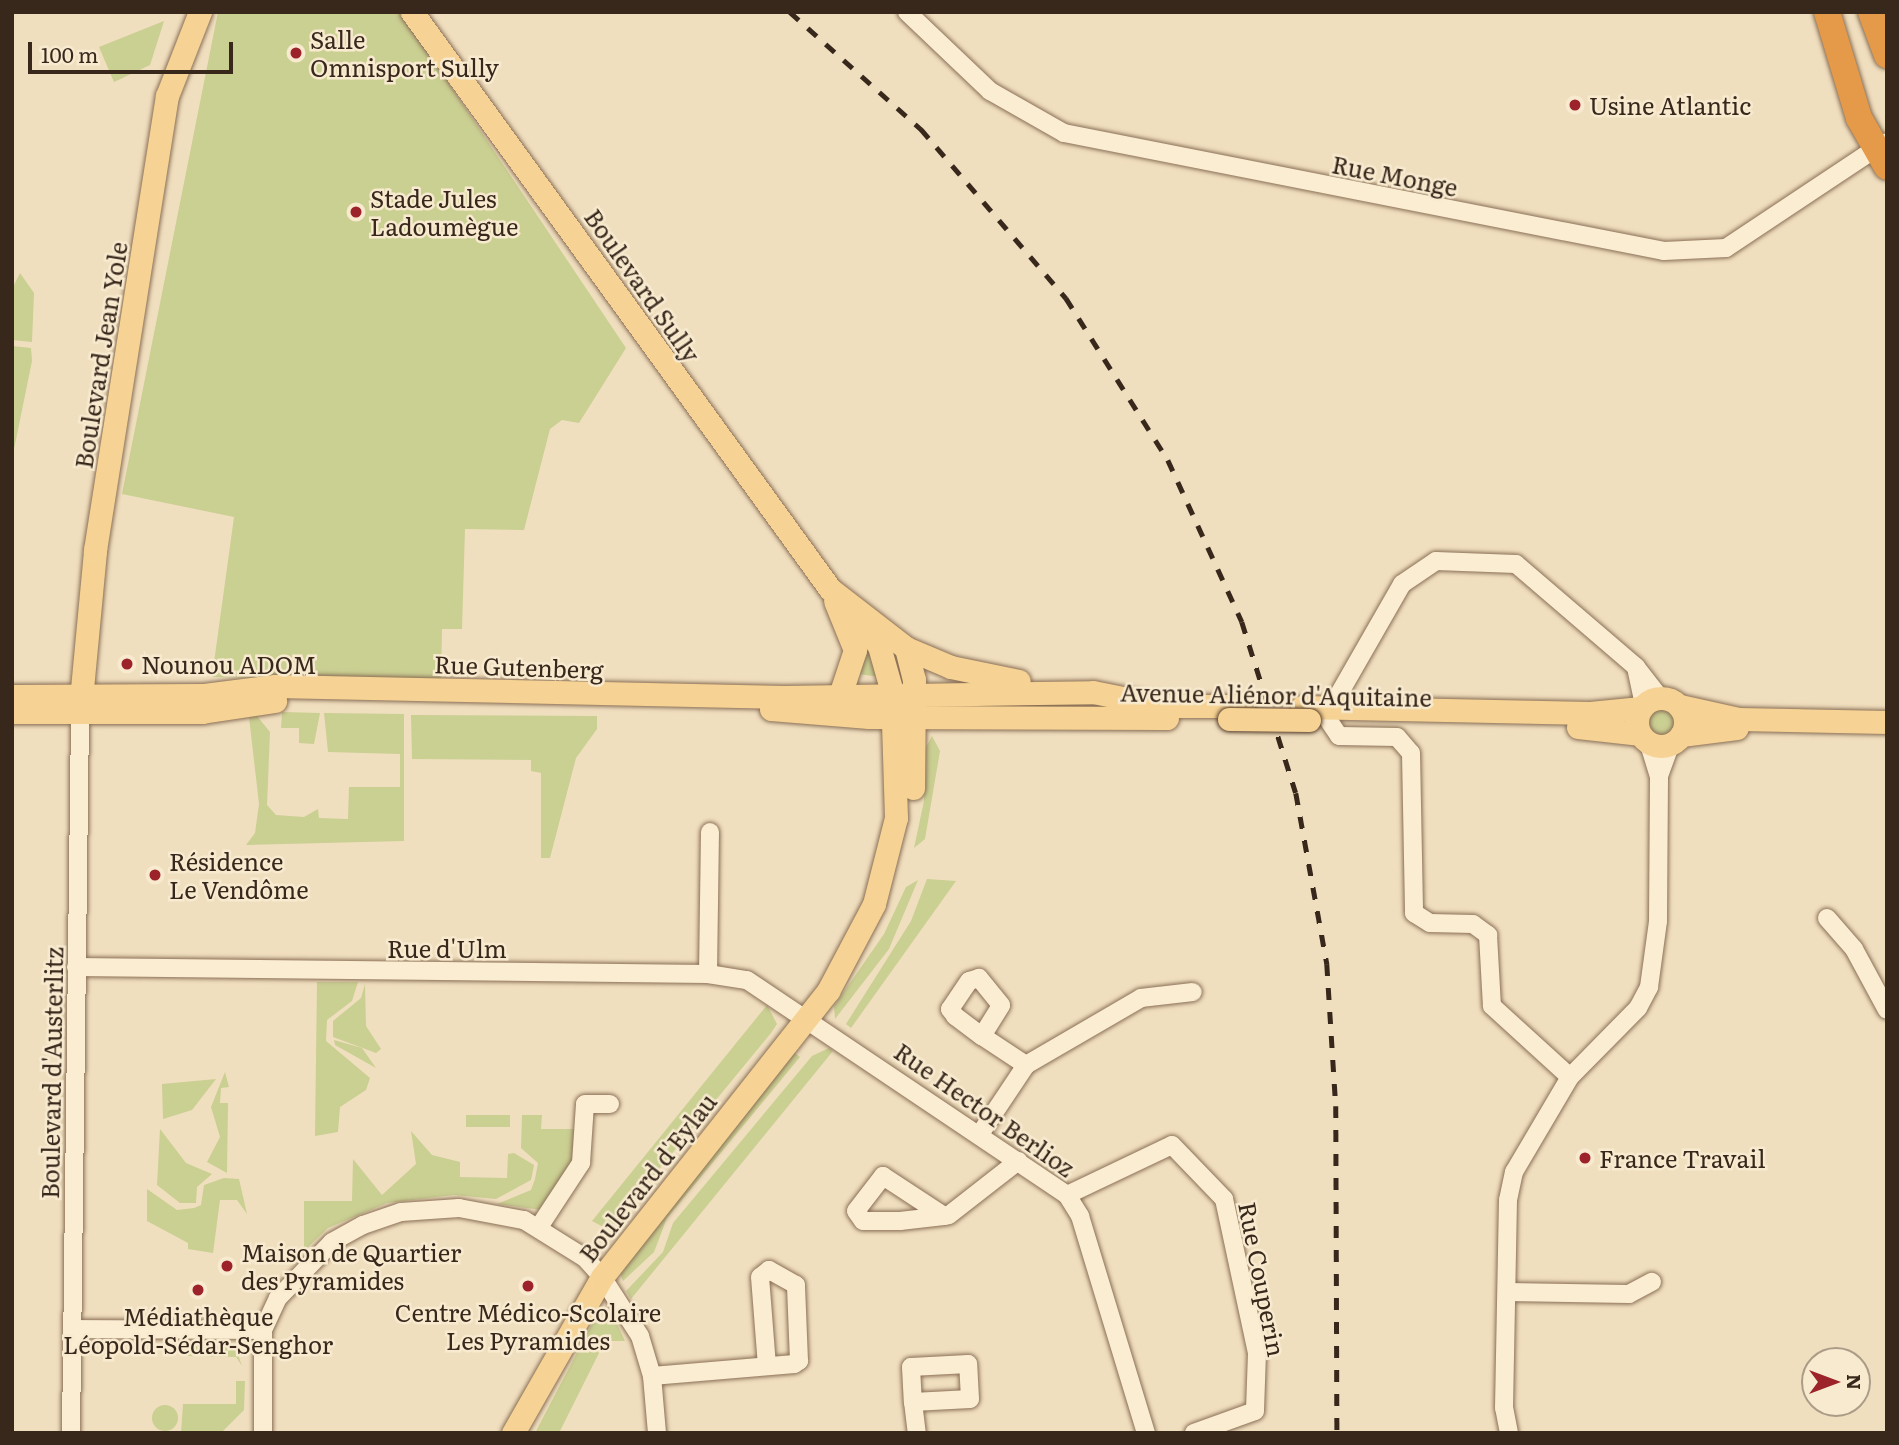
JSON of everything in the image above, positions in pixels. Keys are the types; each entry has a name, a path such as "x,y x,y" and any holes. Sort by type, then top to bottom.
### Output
{"highway":[{"path":"1827,12 1845,82 1883,153"},
{"path":"1871,12 1887,55"}],"main road":[{"name":"Boulevard Jean Yole","path":"80,705 95,550 167,96 200,12"},
{"name":"Boulevard Sully","path":"412,12 830,589 850,608 906,648"},
{"name":"Boulevard Sully","path":"830,589 855,650 841,692"},
{"name":"Boulevard Sully","path":"850,608 879,646 902,703"},
{"name":"Avenue Aliénor d'Aquitaine","path":"906,648 968,671 1080,684 1093,692"},
{"path":"902,703 906,648"},
{"name":"Rue Gutenberg","path":"12,712 275,686 744,696 841,692 902,703"},
{"name":"Avenue Aliénor d'Aquitaine","path":"902,703 1093,692 1133,700 1236,712"},
{"name":"Rue Gutenberg","path":"12,695 80,705 202,712 289,699 805,711 902,703"},
{"name":"Avenue Aliénor d'Aquitaine","path":"902,703 1133,700"},
{"name":"Avenue Aliénor d'Aquitaine","path":"902,703 939,713 1236,712 1555,725 1660,740 1739,728 1887,731"},
{"name":"Boulevard d'Eylau","path":"902,703 913,788"},
{"name":"Boulevard d'Eylau","path":"844,967 874,904 894,832 902,703"},
{"name":"Avenue Aliénor d'Aquitaine","path":"1318,714 1590,713 1656,704 1738,719 1887,722"},
{"path":"1656,704 1660,740"},
{"path":"1656,704 1660,740"},
{"name":"Boulevard d'Eylau","path":"513,1433 602,1277 844,967 867,942 902,869 922,738 939,713"}],"street":[{"name":"Rue Monge","path":"906,12 990,91 1064,133 1664,251 1726,248 1883,153"},
{"path":"1570,1077 1492,1006 1492,956 1488,935 1473,923 1430,923 1414,914 1411,753 1404,742 1339,736 1318,714 1402,584 1436,561 1516,564 1636,667 1656,704"},
{"name":"Boulevard d'Austerlitz","path":"71,1433 80,705"},
{"path":"1509,1433 1507,1292 1514,1172 1570,1077 1638,1008 1655,968 1660,740"},
{"path":"708,974 710,832"},
{"path":"1827,918 1854,949 1887,1010"},
{"name":"Rue d'Ulm","path":"76,967 708,974 754,983 806,1017"},
{"path":"980,1134 1026,1065 1141,998 1193,992"},
{"name":"Rue Hector Berlioz","path":"806,1017 1067,1195 1080,1216 1146,1433"},
{"path":"982,1036 1026,1065"},
{"path":"539,1227 581,1163 584,1104 610,1104"},
{"name":"Rue Couperin","path":"1067,1195 1172,1145 1224,1199 1257,1353 1255,1411 1194,1433"},
{"path":"944,1216 1018,1161"},
{"path":"263,1433 263,1330 278,1298 332,1242 363,1225 401,1212 459,1208 539,1227 602,1277 631,1319 652,1376 657,1433"},
{"path":"652,1376 794,1364 800,1355 796,1285 769,1270 760,1277 767,1366"},
{"path":"1507,1292 1629,1294 1652,1282"},
{"path":"72,1329 263,1330"},
{"path":"913,1402 917,1433"}],"green space":[{"name":"Stade Jules Ladoumègue","path":"218,12 401,12 626,348 579,423 562,420 550,429 524,530 465,529 462,629 442,629 441,681 212,677 234,517 122,494"},
{"path":"164,21 150,65 114,82 99,47"},
{"path":"20,273 34,293 32,342 12,340 12,289"},
{"path":"12,346 31,348 32,361 12,459"},
{"path":"863,645 871,654 880,677 858,674"},
{"path":"1662,707 1672,712 1677,722 1672,732 1662,737 1652,732 1647,722 1652,712"},
{"path":"282,712 320,713 314,744 299,743 299,728 281,728"},
{"path":"324,713 404,714 404,841 246,845 255,833 259,804 249,717 257,716 270,732 267,805 276,815 304,817 318,809 319,818 348,819 349,787 400,787 400,754 328,752"},
{"path":"411,715 597,716 597,729 576,758 550,858 541,858 541,773 531,771 531,760 412,759"},
{"path":"932,736 940,751 925,839 914,848 924,801 925,749"},
{"path":"927,879 956,881 851,1028 846,1024 911,921"},
{"path":"918,880 889,949 835,1019 834,1006 884,934 906,887"},
{"path":"317,982 358,982 352,1001 327,1020 326,1041 370,1078 366,1090 340,1107 338,1132 315,1136"},
{"path":"365,984 366,1026 381,1049 376,1053 333,1037 333,1021 361,998"},
{"path":"767,1005 777,1024 771,1033 609,1230 592,1221"},
{"path":"334,1040 362,1048 376,1068 335,1045"},
{"path":"829,1048 833,1051 631,1299 626,1291 663,1252 673,1223 812,1056"},
{"path":"791,1050 800,1057 667,1218 654,1252 623,1281 619,1271"},
{"path":"225,1072 229,1087 221,1088 220,1103 228,1103 227,1173 207,1162 220,1137 211,1107"},
{"path":"216,1079 192,1110 163,1119 162,1084"},
{"path":"466,1115 510,1115 510,1127 466,1127"},
{"path":"522,1115 542,1115 541,1129 574,1129 572,1167 542,1210 497,1204 531,1190 535,1179 538,1163 521,1148"},
{"path":"160,1129 186,1163 212,1174 197,1187 196,1203 180,1203 157,1185"},
{"path":"411,1131 432,1155 460,1162 460,1177 507,1178 508,1154 514,1153 534,1165 531,1180 496,1199 454,1195 387,1203 328,1228 304,1251 304,1201 352,1201 353,1159 382,1195 416,1164"},
{"path":"224,1178 239,1179 247,1214 237,1200 220,1200 213,1253 188,1249 188,1243 147,1221 147,1189 177,1210 194,1208 201,1205 204,1185"},
{"path":"613,1315 625,1341 605,1341 559,1433 535,1433 592,1324"},
{"path":"188,1346 235,1346 242,1366 236,1357 188,1356"},
{"path":"236,1381 245,1381 244,1410 221,1433 181,1433 183,1404 236,1404"},
{"path":"165,1405 174,1409 178,1418 174,1427 165,1431 156,1427 152,1418 156,1409"}],"railway":[{"path":"790,12 921,129 1066,298 1168,460 1242,622 1296,793 1327,964 1336,1106 1337,1433"}],"place":[{"name":"Salle Omnisport Sully","path":"296,53"},
{"name":"Usine Atlantic","path":"1575,105"},
{"name":"Stade Jules Ladoumègue","path":"356,212"},
{"name":"Nounou ADOM","path":"127,664"},
{"name":"Résidence Le Vendôme","path":"155,875"},
{"name":"France Travail","path":"1585,1158"},
{"name":"Maison de Quartier des Pyramides","path":"227,1266"},
{"name":"Centre Médico-Scolaire Les Pyramides","path":"528,1286"},
{"name":"Médiathèque Léopold-Sédar-Senghor","path":"198,1290"}]}
